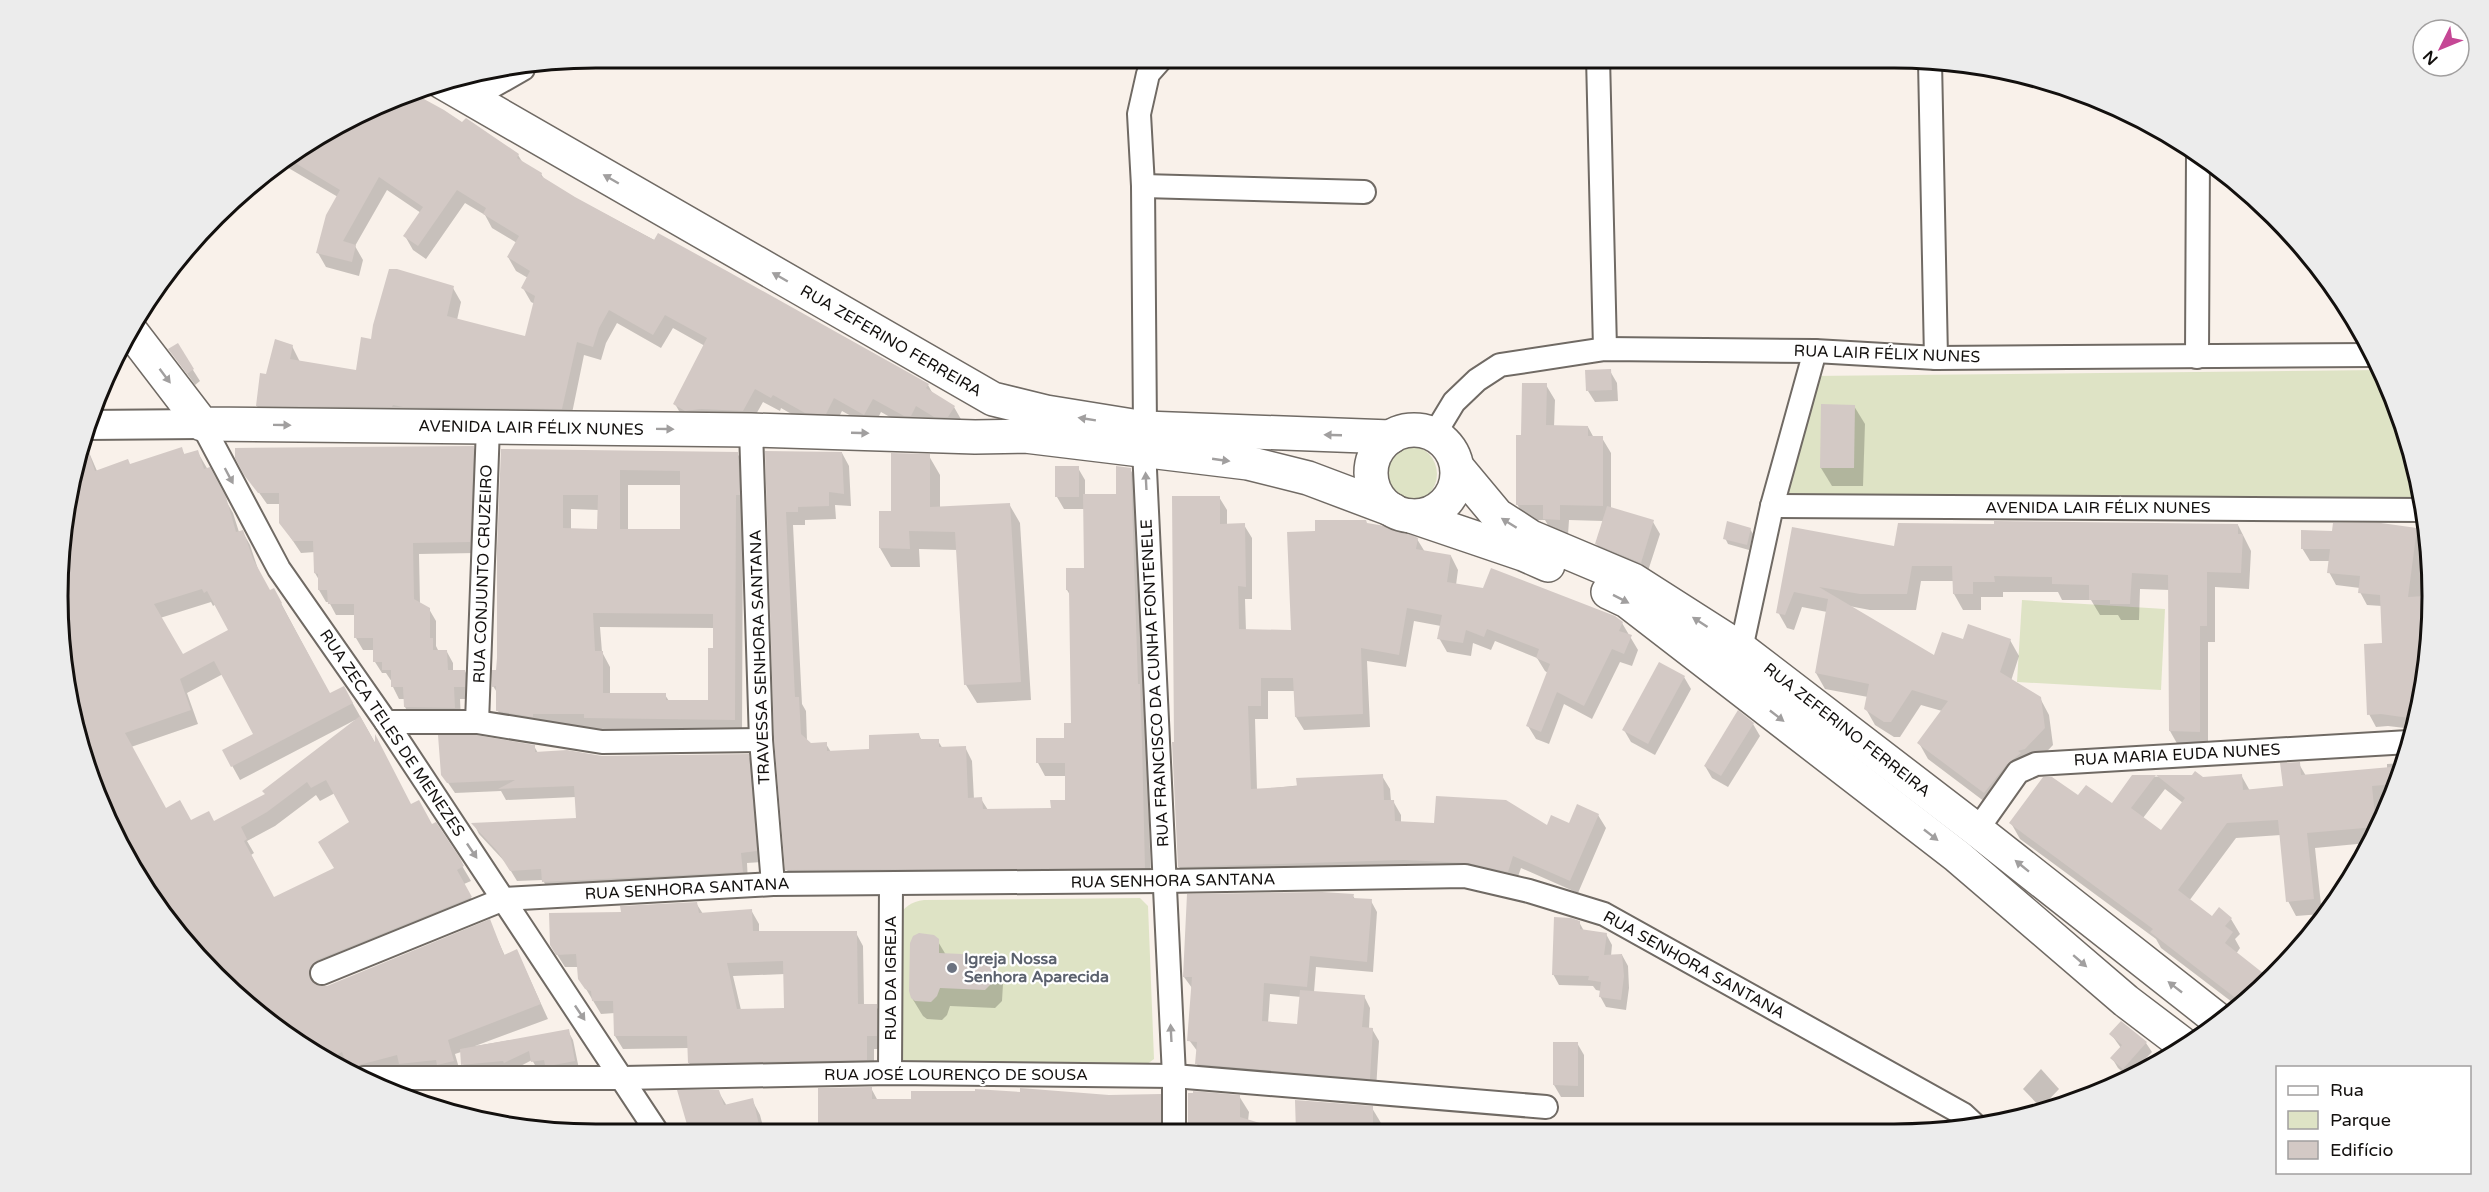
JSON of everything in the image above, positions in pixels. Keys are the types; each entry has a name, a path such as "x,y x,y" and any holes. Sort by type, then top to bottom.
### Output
{"main road":[{"name":"RUA ZEFERINO FERREIRA","path":"452,88 993,399 1308,478 1523,554 1627,601 1957,856 2126,1000 2178,1041"},
{"name":"RUA ZECA TELES DE MENEZES","path":"135,337 202,424"},
{"path":"975,437 989,420 993,399"},
{"name":"AVENIDA LAIR FÉLIX NUNES","path":"202,424 751,430 975,437"},
{"path":"1406,430 1420,430 1434,435 1445,443 1457,467 1453,492 1436,510 1402,513 1382,501 1374,488 1371,474 1373,459 1391,437 1406,430"},
{"name":"RUA ZEFERINO FERREIRA","path":"975,437 1391,437"},
{"name":"RUA ZEFERINO FERREIRA","path":"1457,467 1497,515 1531,537 1633,580 1741,649 1977,830 2213,1016"},
{"path":"2126,1000 2149,967"}],"street":[{"name":"RUA FRANCISCO DA CUNHA FONTENELE","path":"1153,68 1148,74 1139,114 1143,186 1145,438 1174,1124"},
{"path":"1598,68 1605,349"},
{"path":"1930,69 1936,358"},
{"path":"471,99 514,74"},
{"path":"2197,357 2198,165"},
{"path":"1143,186 1364,192"},
{"name":"RUA LAIR FÉLIX NUNES","path":"1434,435 1454,402 1477,380 1500,365 1605,349 1815,351 1936,358 2363,355"},
{"path":"1741,649 1772,506 1815,351"},
{"name":"AVENIDA LAIR FÉLIX NUNES","path":"96,425 202,424"},
{"name":"RUA ZECA TELES DE MENEZES","path":"202,424 279,569 386,722 652,1124"},
{"name":"RUA CONJUNTO CRUZEIRO","path":"477,722 488,427"},
{"name":"TRAVESSA SENHORA SANTANA","path":"751,430 761,740 773,884"},
{"name":"AVENIDA LAIR FÉLIX NUNES","path":"1772,506 2414,510"},
{"path":"386,722 477,722 602,742 761,740"},
{"name":"RUA MARIA EUDA NUNES","path":"1977,830 2018,772 2036,764 2400,743"},
{"name":"RUA SENHORA SANTANA","path":"322,973 504,899 773,884 1465,876 1529,891 1604,914 1968,1119"},
{"name":"RUA DA IGREJA","path":"890,1073 891,884"},
{"name":"RUA JOSÉ LOURENÇO DE SOUSA","path":"380,1078 623,1078 890,1073 1173,1076 1546,1107"}],"green space":[{"path":"2371,370 2393,426 2412,498 1787,496 1811,376"},
{"path":"1402,445 1414,445 1429,453 1437,468 1437,480 1429,495 1414,503 1402,503 1387,495 1379,480 1379,468 1387,453"},
{"path":"2022,600 2165,609 2161,690 2017,682"},
{"path":"1140,898 1148,906 1154,1059 1146,1065 899,1065 898,919 908,905 924,900"}],"building":[{"path":"422,98 462,122 466,118 519,154 517,158 542,173 541,176 575,197 654,240 658,233 929,384 926,388 955,406 948,417 934,417 916,406 911,416 904,416 873,399 864,415 834,398 826,414 805,413 773,395 771,398 755,389 743,411 701,409 685,411 673,404 707,338 665,315 653,335 609,310 599,328 593,347 577,342 562,409 393,405 392,407 256,406 260,373 266,374 275,339 293,345 290,359 356,370 361,337 371,339 389,269 397,269 454,286 447,316 525,336 535,296 521,288 530,271 507,257 519,236 483,214 486,208 457,190 418,246 403,236 423,207 379,177 343,241 356,245 352,262 316,253 326,215 340,190 294,162 362,122"},
{"path":"178,343 194,369 187,374 168,349"},
{"path":"1611,369 1612,390 1586,391 1585,370"},
{"path":"1522,383 1547,383 1546,425 1588,426 1588,436 1603,436 1603,506 1560,505 1560,520 1543,519 1543,505 1516,505 1516,435 1521,435"},
{"path":"1821,404 1855,405 1854,468 1820,468"},
{"path":"474,446 470,542 413,543 414,599 430,608 430,638 433,638 433,650 447,650 448,670 465,670 465,687 454,687 455,708 404,707 403,687 391,687 391,670 382,670 382,662 373,662 373,638 354,638 354,604 328,604 327,590 318,590 318,574 314,573 313,541 293,541 279,523 279,493 258,493 244,475 235,458 235,448"},
{"path":"182,447 184,454 198,450 204,469 210,467 226,497 236,532 243,530 253,559 270,590 274,588 330,693 344,686 353,703 231,767 222,750 253,734 214,661 180,679 191,710 125,733 166,808 180,800 191,820 209,811 214,821 265,794 262,791 360,716 375,743 375,734 411,804 419,800 432,824 436,822 460,858 464,866 457,870 472,897 317,960 309,971 310,979 320,986 327,986 490,919 504,955 517,949 541,1004 448,1040 454,1061 437,1065 436,1060 399,1064 397,1055 355,1066 345,1061 342,1052 336,1056 302,1035 274,1015 222,970 177,918 157,890 122,830 108,798 86,733 78,699 69,631 69,561 72,527 88,451 95,471 128,459 130,464","holes":["202,589 204,593 207,591 228,630 183,654 154,604","326,780 349,822 318,842 334,868 274,897 244,841 247,839 241,827 267,812 307,782 311,788"]},
{"path":"501,449 738,452 740,495 736,495 735,720 584,718 584,714 533,714 533,717 496,711 496,686 492,687 492,670 496,670 497,658 497,549","holes":["620,470 680,471 680,529 620,529","563,495 598,495 597,529 563,528","593,613 713,614 713,648 708,648 708,700 666,700 666,693 603,693 603,651 595,651"]},
{"path":"765,451 842,452 844,494 829,492 829,506 798,507 798,512 786,512 795,697 799,697 801,734 811,743 827,742 827,751 869,749 869,735 919,733 920,739 939,739 939,747 966,746 968,798 982,797 983,809 1051,808 1050,800 1065,800 1065,763 1036,763 1036,738 1064,738 1064,723 1071,723 1069,590 1066,590 1066,568 1084,568 1083,494 1116,494 1116,466 1131,468 1145,868 785,870 774,739"},
{"path":"891,453 930,454 930,507 1010,503 1021,682 964,685 955,532 909,531 910,549 879,548 879,511 891,511"},
{"path":"1055,466 1079,466 1079,497 1055,497"},
{"path":"1172,496 1220,496 1220,524 1245,523 1246,587 1238,586 1239,629 1291,630 1287,532 1315,531 1315,520 1366,520 1367,523 1397,528 1418,538 1416,549 1451,555 1447,582 1483,588 1491,568 1615,616 1623,622 1619,631 1632,635 1624,654 1612,649 1584,706 1557,692 1541,732 1526,726 1550,664 1536,658 1539,649 1487,629 1484,637 1466,630 1463,643 1437,639 1442,615 1407,608 1399,655 1361,648 1363,714 1295,717 1293,678 1261,678 1261,706 1248,706 1251,789 1297,786 1296,778 1383,774 1384,800 1394,800 1395,821 1434,823 1436,796 1506,800 1547,825 1551,815 1569,823 1577,804 1599,814 1570,881 1513,856 1508,872 1468,863 1403,860 1178,867 1172,742 1174,742"},
{"path":"1607,506 1654,520 1641,563 1595,544"},
{"path":"1727,521 1751,528 1747,545 1723,539"},
{"path":"1994,521 2238,524 2238,534 2243,534 2241,573 2207,572 2207,626 2200,626 2200,732 2169,731 2168,575 2132,573 2130,604 2110,604 2110,600 2089,600 2089,585 2052,584 2052,577 1994,576 1995,582 1973,582 1973,594 1953,594 1952,566 1912,566 1907,594 1860,594 1819,587 1934,655 1942,632 1963,639 1968,624 2011,639 2000,672 2041,697 2045,728 2025,749 2018,751 2021,753 2007,764 1984,793 1917,743 1948,701 1912,690 1891,722 1884,722 1864,709 1869,684 1815,673 1828,599 1794,592 1785,615 1776,613 1792,527 1894,546 1898,523 1994,524"},
{"path":"2333,523 2381,523 2417,528 2408,597 2422,596 2417,665 2407,718 2381,714 2367,715 2364,644 2382,643 2380,595 2358,593 2360,576 2327,573 2330,549 2301,549 2301,530 2332,531"},
{"path":"1659,662 1685,676 1648,744 1622,730"},
{"path":"1738,710 1754,723 1721,776 1704,766"},
{"path":"438,735 476,735 535,745 535,752 567,750 602,756 749,754 757,851 741,853 743,872 542,882 541,869 510,871 498,852 471,823 576,818 574,786 498,789 515,780 447,783 441,775"},
{"path":"2300,762 2301,775 2393,767 2386,785 2372,786 2375,813 2368,828 2307,833 2314,899 2286,902 2278,820 2227,823 2178,890 2212,916 2219,907 2232,918 2225,926 2233,932 2225,943 2263,973 2235,998 2150,932 2153,929 2009,823 2043,777 2052,777 2078,795 2086,785 2112,803 2132,775 2156,775 2192,775 2195,771 2203,777 2242,774 2243,790 2283,786 2280,763","holes":["2156,775 2185,798 2161,830 2131,808"]},
{"path":"1322,892 1354,894 1353,898 1372,899 1367,962 1310,956 1307,987 1264,983 1262,1021 1297,1024 1300,990 1365,995 1362,1027 1373,1028 1370,1079 1195,1064 1197,1042 1187,1041 1192,977 1183,977 1187,894"},
{"path":"697,902 699,913 752,909 753,931 857,931 858,1004 877,1004 877,1036 867,1036 867,1060 688,1063 687,1036 614,1036 613,1001 592,1001 591,991 585,989 578,979 576,954 556,955 550,945 549,913 621,912 620,906","holes":["783,961 784,1008 737,1009 727,963"]},
{"path":"1554,917 1580,921 1580,929 1607,933 1604,955 1622,954 1624,976 1621,1000 1599,997 1601,982 1588,980 1589,976 1552,975"},
{"name":"Igreja Nossa Senhora Aparecida","path":"919,933 934,935 939,939 939,953 985,955 994,964 993,982 985,990 940,988 937,996 931,1002 915,1001 911,998 909,991 910,943 913,936"},
{"path":"2121,1021 2147,1042 2123,1069 2110,1058 2122,1045 2109,1034"},
{"path":"569,1029 575,1061 554,1065 545,1065 544,1060 531,1062 529,1051 504,1063 503,1061 461,1065 460,1049"},
{"path":"1553,1042 1578,1042 1578,1086 1553,1085"},
{"path":"872,1087 872,1099 911,1099 911,1091 975,1091 975,1089 1020,1092 1020,1088 1109,1095 1161,1094 1161,1124 818,1124 818,1088"},
{"path":"677,1090 719,1090 724,1105 753,1098 759,1124 687,1124"},
{"path":"1193,1091 1240,1095 1240,1117 1263,1124 1188,1124 1188,1093 1193,1093"},
{"path":"1295,1100 1373,1106 1373,1124 1296,1124"}],"place":[{"name":"Igreja Nossa Senhora Aparecida","path":"952,968"}]}
